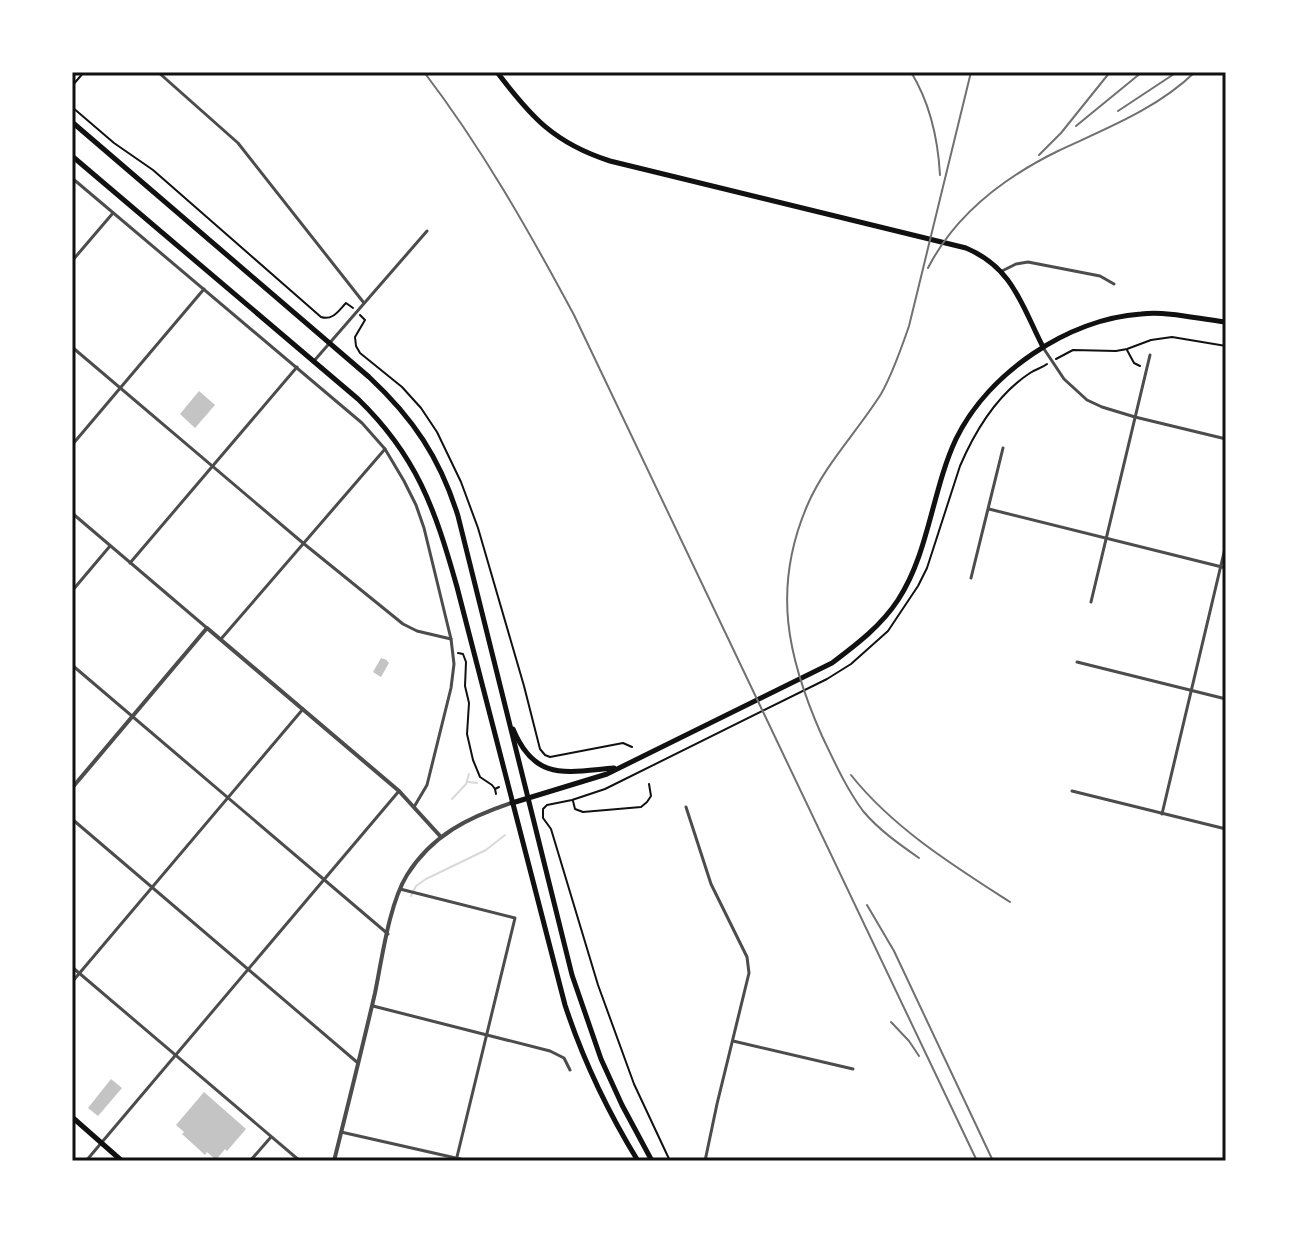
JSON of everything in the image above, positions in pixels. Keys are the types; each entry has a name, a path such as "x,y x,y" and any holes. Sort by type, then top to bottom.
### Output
{"main road":[{"path":"497,72 521,103 552,134 586,153 966,248 1002,271 1043,347"},
{"path":"72,122 381,388 406,414 429,446 458,516 568,962 591,1033 611,1081 652,1161"},
{"path":"72,156 358,399 387,429 423,486 457,587 572,1027 606,1103 638,1161"},
{"path":"512,803 619,768 723,718 832,663 875,628 903,592 917,560 947,461 967,420 996,385 1043,347 1082,327 1120,316 1159,314 1226,322"},
{"path":"505,711 521,746 530,758 544,767 570,772 619,768"},
{"path":"72,1117 122,1161"}],"street":[{"path":"158,72 238,143 364,303"},
{"path":"72,178 362,423 385,449 404,481 424,528 451,639 454,664 427,785 414,807"},
{"path":"72,261 113,213"},
{"path":"314,361 427,231"},
{"path":"1002,271 1028,262 1100,276 1114,284"},
{"path":"72,445 204,289"},
{"path":"72,347 403,624 417,631 451,639"},
{"path":"1043,347 1064,379 1087,400 1135,417 1226,439"},
{"path":"1091,602 1150,355"},
{"path":"130,563 297,367"},
{"path":"971,578 1003,448"},
{"path":"221,639 385,449"},
{"path":"989,509 1226,568"},
{"path":"72,513 399,791 441,837"},
{"path":"1162,814 1226,544"},
{"path":"72,591 110,546"},
{"path":"72,788 207,628"},
{"path":"1077,662 1226,699"},
{"path":"72,665 388,934"},
{"path":"72,982 303,709"},
{"path":"86,1161 399,791"},
{"path":"1072,791 1226,829"},
{"path":"334,1161 400,889 420,858 441,837 473,816 512,803"},
{"path":"686,807 705,868 747,957 748,980 703,1161"},
{"path":"72,819 358,1063"},
{"path":"400,889 515,918 457,1160"},
{"path":"72,967 300,1161"},
{"path":"372,1006 560,1055 570,1070"},
{"path":"733,1041 853,1069"},
{"path":"341,1132 469,1161"},
{"path":"250,1161 271,1136"}],"path":[{"path":"72,86 84,72"},
{"path":"72,107 114,143 153,170 321,317 335,315 346,303"},
{"path":"364,319 355,337 357,350 402,387 421,408 437,432 461,482 478,528 542,752 552,757 623,743 632,747"},
{"path":"670,1161 634,1084 598,985 551,829 542,814 543,809 547,805 605,789 731,727 836,674 875,644 899,617 927,568 967,450 999,402 1036,369 1073,350 1106,352 1172,337 1226,346"},
{"path":"1127,349 1136,365 1147,368"},
{"path":"453,654 461,653 466,662 465,686 469,703 467,734 477,773 492,785 496,794"},
{"path":"572,800 575,809 583,812 641,807 651,796 649,784"},
{"path":"495,789 499,787"}],"building":[{"path":"199,391 215,405 195,428 180,414"},
{"path":"381,658 389,663 381,677 373,672"},
{"path":"111,1079 122,1088 98,1116 88,1108"},
{"path":"204,1092 246,1129 216,1160 207,1152 205,1155 176,1125"}],"waterway":[{"path":"452,799 466,784 469,774"},
{"path":"468,782 477,783"},
{"path":"411,896 416,886 426,879 486,850 505,835"}],"railway":[{"path":"424,72 504,190 574,315 977,1161"},
{"path":"911,72 932,122 940,175"},
{"path":"919,858 882,831 863,811 836,765 800,678 788,622 787,594 796,536 807,506 832,462 881,394 909,326 971,72"},
{"path":"1039,155 1061,133 1110,72"},
{"path":"1076,126 1142,72"},
{"path":"1118,111 1177,72"},
{"path":"928,268 952,231 1001,185 1038,161 1147,107 1195,72"},
{"path":"851,775 905,829 1010,902"},
{"path":"867,905 894,951 993,1161"},
{"path":"891,1022 919,1056"}]}
